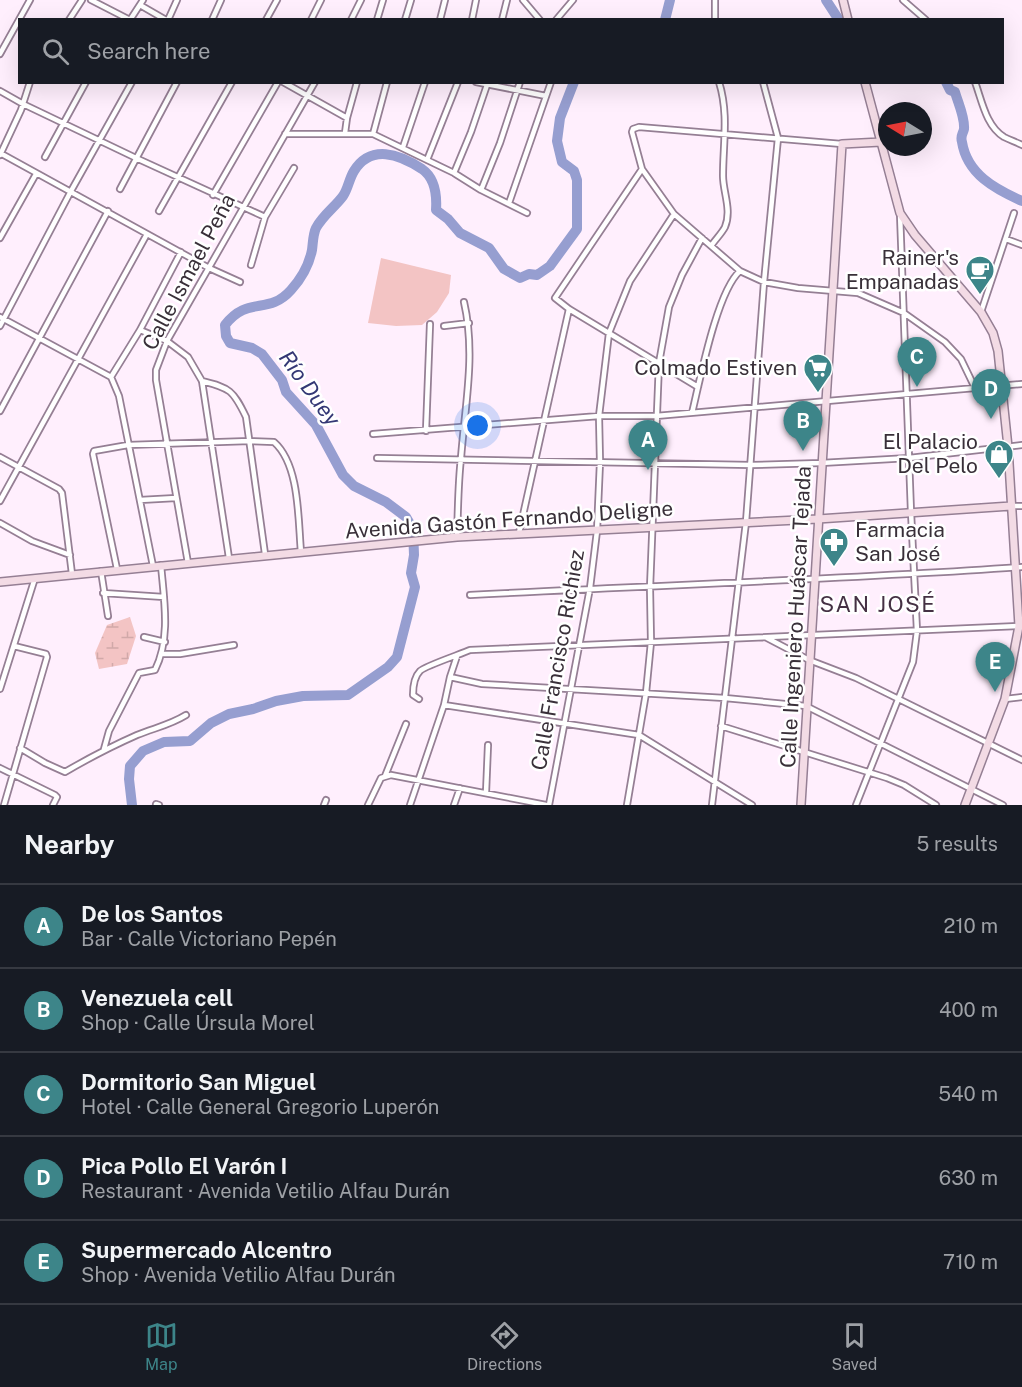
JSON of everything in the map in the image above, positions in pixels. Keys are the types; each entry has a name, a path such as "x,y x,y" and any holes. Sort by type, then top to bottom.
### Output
{"main road":[{"path":"843,0 848,18"},
{"path":"866,84 878,131"},
{"path":"842,144 878,142"},
{"name":"Calle Ingeniero Huáscar Tejada","path":"801,805 842,144"},
{"path":"885,156 900,213 915,236 981,312 993,333 998,351 1008,447 1011,506 1019,567 1021,626 1005,699 965,805"},
{"name":"Avenida Gastón Fernando Deligne","path":"0,582 265,554 457,537 818,519 1011,506"}],"street":[{"path":"20,18 30,0"},
{"path":"70,18 82,0"},
{"path":"91,0 126,18"},
{"path":"168,18 177,0"},
{"path":"213,18 221,0"},
{"path":"267,18 277,0"},
{"path":"312,18 321,0"},
{"path":"352,18 362,0"},
{"path":"378,18 383,0"},
{"path":"406,18 411,0"},
{"path":"440,18 444,0"},
{"path":"472,18 476,0"},
{"path":"502,18 507,0"},
{"path":"523,0 538,18"},
{"path":"558,18 573,0"},
{"path":"715,0 715,18"},
{"path":"903,0 924,18"},
{"path":"131,18 142,2 164,18"},
{"path":"0,54 18,22"},
{"path":"29,84 23,104 0,154 209,268 240,282"},
{"path":"45,157 85,84"},
{"path":"0,326 2,318 70,191 131,84"},
{"path":"120,189 176,84"},
{"path":"159,211 231,84"},
{"path":"213,195 277,84"},
{"path":"287,84 347,118"},
{"name":"Calle Ismael Peña","path":"188,563 156,377 167,341 314,84"},
{"path":"345,133 356,84"},
{"path":"373,134 386,84"},
{"path":"403,147 424,84"},
{"path":"427,160 457,84"},
{"path":"454,173 488,84 546,96"},
{"path":"481,190 500,143 519,84"},
{"path":"509,203 550,84"},
{"path":"711,246 725,226 728,214 723,178 726,133 723,95 720,84"},
{"path":"712,805 746,522 764,282 778,138 764,84"},
{"path":"976,84 993,126 1003,136 1022,145"},
{"path":"0,91 99,141 265,217"},
{"path":"842,144 639,127 633,129 632,135 642,169 674,214 740,271 764,282 858,293 904,313 945,342 961,359 975,388"},
{"path":"285,134 373,134 454,173 481,190 527,213"},
{"path":"251,265 265,217 294,168"},
{"path":"642,169 555,296 556,301 698,387"},
{"path":"0,238 36,174"},
{"path":"0,411 108,211"},
{"path":"856,805 914,662 917,631 900,213"},
{"path":"981,312 1014,213"},
{"name":"Calle Francisco Richiez","path":"547,805 566,723 570,688 590,588 597,531 599,416 609,333 630,281 674,214"},
{"path":"0,501 147,234"},
{"path":"627,805 646,693 651,642 650,588 659,363 669,307 682,275 702,238"},
{"path":"1006,239 1022,244"},
{"path":"111,377 140,330 181,252"},
{"path":"692,413 722,300 733,278 740,271"},
{"path":"457,537 460,459 471,359 469,323 464,302"},
{"path":"519,533 569,309"},
{"path":"2,318 111,377 119,396 153,566"},
{"path":"444,326 469,323"},
{"path":"426,431 430,324"},
{"path":"140,330 167,341 191,360 202,381 229,558"},
{"path":"202,381 226,387 236,397 246,417 265,554"},
{"path":"373,434 599,416 656,416 1022,384"},
{"path":"117,569 94,453 128,446 274,442 291,467 301,552"},
{"path":"377,458 751,465 909,458 1022,445"},
{"path":"0,457 59,489 62,493 72,574"},
{"path":"140,500 177,498"},
{"name":"Avenida Gastón Fernando Deligne","path":"1011,506 1022,506"},
{"path":"0,523 47,548 70,555"},
{"path":"104,749 109,731 139,673 155,670 163,654 164,597 161,565"},
{"path":"470,595 590,588 650,588 1019,567"},
{"path":"101,571 108,616"},
{"path":"0,689 35,578"},
{"path":"103,593 164,597"},
{"path":"419,699 413,694 413,688 421,669 470,650 1021,626"},
{"path":"144,637 165,642"},
{"path":"764,637 809,660 856,678 1022,760"},
{"path":"163,654 180,654 234,645"},
{"path":"4,805 47,657 46,654 14,646"},
{"path":"410,805 444,705 457,656"},
{"path":"450,677 482,684 725,698 806,706 1003,805"},
{"path":"1005,699 1022,697"},
{"path":"444,705 639,735 752,805"},
{"path":"20,748 65,772 104,749 168,725 186,715"},
{"path":"368,805 406,724"},
{"path":"721,726 870,772 904,785 936,805"},
{"path":"486,793 488,745"},
{"path":"0,768 56,795 53,805"},
{"path":"383,777 419,781 547,805"},
{"path":"454,805 459,788"}],"green space":[{"path":"381,258 451,275 449,293 437,312 422,325 396,326 368,323"},
{"path":"130,617 136,636 127,664 99,669 95,653 107,625"}],"waterway":[{"name":"Río Duey","path":"666,18 670,0"},
{"path":"826,0 838,18"},
{"name":"Río Duey","path":"132,805 130,766 143,751 164,742 190,741 211,723 229,714 276,701 303,696 348,695 388,667 397,657 415,587 411,573 414,555 413,529 406,517 386,502 354,486 343,475 316,425 286,392 282,380 262,354 252,348 230,343 226,336 225,325 233,316 242,311 274,302 283,298 291,290 307,266 314,233 319,223 343,196 354,171 369,157 377,155 395,156 422,169 430,177 434,187 436,210 448,219 460,233 489,248 504,269 520,278 529,274 537,275 550,266 577,229 577,180 574,171 562,162 557,141 560,118 573,84"},
{"path":"947,84 950,90 955,92 961,110 964,124 961,140 970,163 976,172 992,185 1022,201"}],"place":[{"name":"Rainer's Empanadas","path":"980,296"},
{"name":"Dormitorio San Miguel","path":"917,387"},
{"name":"Colmado Estiven","path":"818,394"},
{"name":"Pica Pollo El Varón I","path":"991,419"},
{"name":"Venezuela cell","path":"803,451"},
{"name":"De los Santos","path":"648,470"},
{"name":"El Palacio Del Pelo","path":"999,480"},
{"name":"Farmacia San José","path":"834,568"},
{"name":"Supermercado Alcentro","path":"995,692"}],"district":[{"name":"SAN JOSÉ","path":"878,604"}]}
